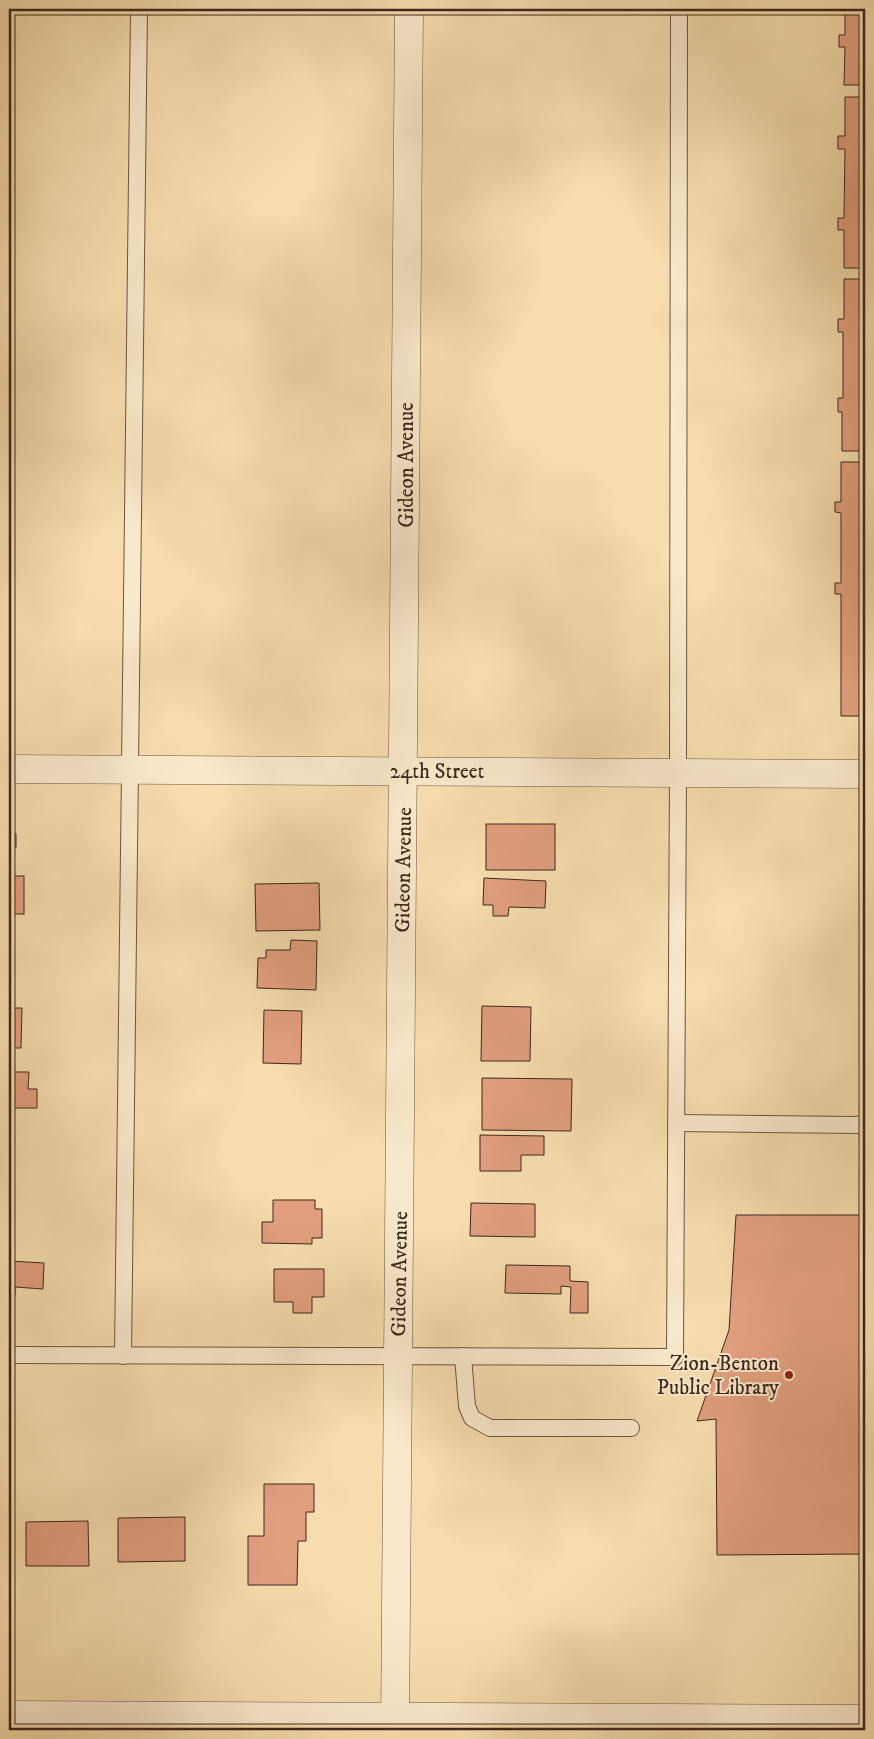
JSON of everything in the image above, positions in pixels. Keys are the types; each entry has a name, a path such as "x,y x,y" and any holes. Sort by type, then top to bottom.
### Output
{"street":[{"name":"Gideon Avenue","path":"395,1723 409,9"},
{"name":"24th Street","path":"9,769 865,774"},
{"path":"9,1715 395,1723 865,1719"}],"lane":[{"path":"123,1356 139,9"},
{"path":"9,1355 675,1357 679,9"},
{"path":"676,1123 865,1124"},
{"path":"463,1356 467,1406 472,1418 490,1428 631,1428"}],"building":[{"path":"845,9 865,9 865,85 844,85 845,47 839,47 839,35 845,35"},
{"path":"845,97 865,97 865,268 844,268 844,230 838,230 838,218 844,218 845,149 838,149 838,136 845,136"},
{"path":"844,279 865,279 865,451 842,451 842,412 838,412 838,398 843,398 843,332 838,332 838,319 844,319"},
{"path":"841,462 865,462 865,716 841,716 841,594 835,594 835,583 841,583 841,513 835,512 835,502 841,502"},
{"path":"486,824 555,824 555,870 486,870"},
{"path":"9,834 16,834 16,847 9,847"},
{"path":"9,876 24,876 24,914 9,914"},
{"path":"484,878 546,881 545,908 509,907 508,916 493,916 493,905 483,905"},
{"path":"319,883 320,930 256,931 255,884"},
{"path":"291,940 317,941 316,990 257,988 258,958 266,958 266,950 290,950"},
{"path":"9,941 14,941 14,980 9,980"},
{"path":"482,1006 531,1007 530,1061 481,1061"},
{"path":"9,1008 22,1008 21,1048 9,1048"},
{"path":"264,1010 302,1011 301,1064 263,1063"},
{"path":"9,1072 29,1072 28,1089 37,1089 37,1108 9,1108"},
{"path":"482,1078 572,1079 571,1131 482,1130"},
{"path":"480,1135 544,1136 544,1155 521,1155 521,1171 480,1171"},
{"path":"9,1136 13,1136 11,1178 9,1178"},
{"path":"273,1200 315,1200 315,1209 322,1209 322,1238 312,1238 312,1244 262,1243 262,1222 273,1222"},
{"path":"471,1203 535,1204 535,1237 470,1236"},
{"name":"Zion-Benton Public Library","path":"736,1215 865,1215 865,1554 717,1555 716,1419 697,1421 729,1330"},
{"path":"9,1261 44,1263 43,1289 15,1287 15,1295 9,1294"},
{"path":"506,1265 570,1266 570,1281 588,1282 588,1313 570,1313 571,1287 561,1286 561,1294 505,1293"},
{"path":"274,1269 324,1269 324,1297 312,1297 312,1313 293,1313 293,1302 274,1302"},
{"path":"264,1484 314,1484 314,1512 306,1512 306,1541 298,1541 297,1585 248,1585 248,1536 264,1536"},
{"path":"185,1517 185,1561 118,1562 118,1518"},
{"path":"88,1521 89,1566 26,1566 26,1522"}],"place":[{"name":"Zion-Benton Public Library","path":"789,1375"}]}
